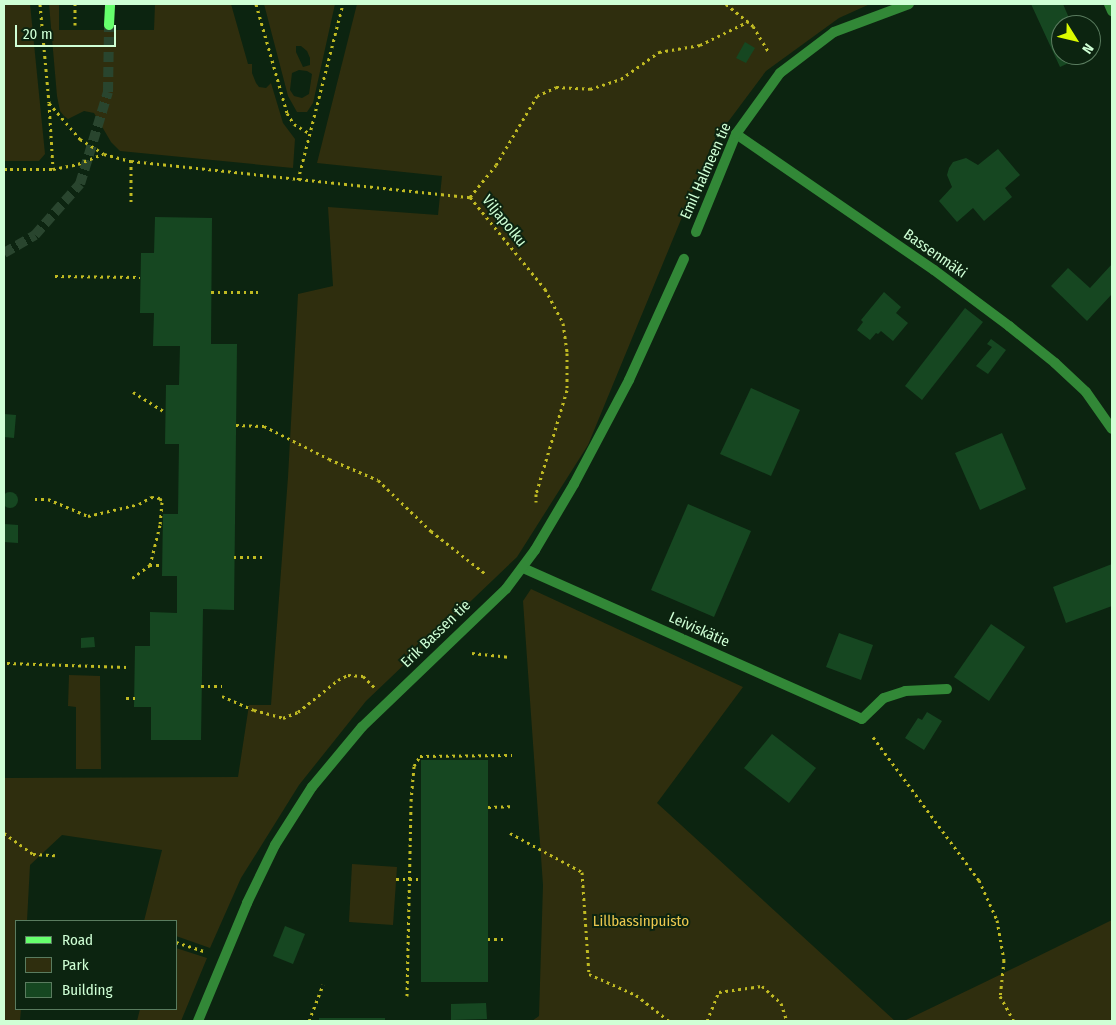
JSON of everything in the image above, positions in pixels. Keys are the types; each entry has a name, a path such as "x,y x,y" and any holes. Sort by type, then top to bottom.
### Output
{"street":[{"path":"109,25 110,4"},
{"name":"Emil Halmeen tie","path":"696,232 736,134 780,73 834,32 909,4"},
{"path":"1109,4 1112,11"},
{"name":"Bassenmäki","path":"736,134 934,270 1009,326 1055,363 1086,392 1108,415 1112,429"},
{"name":"Erik Bassen tie","path":"198,1021 246,903 275,845 312,787 362,727 506,589 523,568 574,484 629,380 684,259"},
{"name":"Leiviskätie","path":"523,568 862,719"},
{"path":"862,719 884,698 905,691 948,689"}],"path":[{"path":"40,4 53,169"},
{"path":"75,4 75,25"},
{"path":"256,4 287,113 294,124 309,133"},
{"path":"298,180 343,4"},
{"path":"726,4 749,21 780,73"},
{"path":"470,197 496,165 537,96 556,87 590,89 621,79 659,52 700,45 749,21"},
{"name":"Viljapolku","path":"49,103 80,139 104,154 131,161 470,197 545,290 563,323 567,353 567,390 536,494 536,504"},
{"path":"4,169 53,169 78,164 104,154"},
{"path":"131,161 131,202"},
{"path":"55,276 140,277"},
{"path":"211,292 258,292"},
{"path":"133,392 165,412"},
{"path":"236,425 264,426 329,459 378,480 431,531 506,589"},
{"path":"36,499 48,499 88,516 139,504 151,497 157,496 162,502 160,525 150,565"},
{"path":"234,556 262,557"},
{"path":"131,579 150,565 162,565"},
{"path":"442,650 508,657"},
{"path":"7,663 127,667"},
{"path":"222,696 254,710 283,718 298,712 338,680 357,674 371,683 386,703"},
{"path":"202,686 222,686"},
{"path":"126,698 135,698"},
{"path":"862,719 877,746 979,880 997,920 1004,960 1000,996 1014,1021"},
{"path":"407,996 411,801 414,766 420,756 512,755"},
{"path":"488,807 511,806"},
{"path":"4,833 33,854 55,855"},
{"path":"510,833 582,872 589,974 636,995 669,1021"},
{"path":"396,879 421,880"},
{"path":"488,939 504,938"},
{"path":"178,943 206,952"},
{"path":"309,1021 323,985"},
{"path":"707,1021 719,992 762,986 781,1002 787,1021"}],"green space":[{"path":"4,4 30,4 45,154 39,161 5,161"},
{"path":"49,4 59,4 59,30 154,30 155,4 231,4 248,64 252,64 252,73 256,83 259,87 266,88 271,83 283,123 295,139 293,168 120,151 111,142 94,113 84,111 68,119 60,111 57,96"},
{"path":"264,4 335,4 313,103 307,112 297,112 288,96","holes":["296,46 301,46 307,51 310,58 310,65 303,67 296,52","299,70 312,74 309,94 302,98 294,96 290,90 292,73"]},
{"path":"357,4 870,4 839,18 766,71 713,142 588,445 517,557 366,701 299,785 241,878 210,948 178,937 178,920 144,920 162,850 62,835 30,865 27,920 15,920 15,1010 21,1010 20,1021 4,1021 4,778 238,777 249,705 271,705 288,477 298,294 333,286 328,207 438,215 442,176 317,163"},
{"name":"Lillbassinpuisto","path":"531,589 743,687 657,803 895,1021 532,1021 539,1016 543,885 523,601"},
{"path":"69,675 100,676 101,769 76,769 76,707 68,706"},
{"path":"352,864 397,867 393,925 349,922"},
{"path":"1112,920 1112,1021 904,1021 983,983"},
{"path":"178,949 207,958 181,1021 137,1021 140,1010 178,1010"}],"building":[{"path":"1031,4 1063,4 1068,15 1051,15 1051,47"},
{"path":"745,42 755,48 746,63 736,58"},
{"path":"998,149 1020,175 1005,188 1012,197 984,221 973,208 957,222 939,201 952,187 947,175 949,168 953,162 966,158 978,165"},
{"path":"155,217 212,218 211,344 237,344 234,610 203,609 201,740 151,740 151,707 134,707 135,646 150,646 150,612 177,613 177,576 162,576 163,514 178,514 179,444 165,444 166,385 179,385 180,346 153,346 154,313 140,313 141,253 154,253"},
{"path":"1112,264 1112,294 1087,321 1051,286 1068,268 1090,288"},
{"path":"884,292 901,307 896,313 908,323 893,341 881,331 878,334 876,333 870,340 857,330 863,322 861,320"},
{"path":"965,308 983,322 922,400 905,386"},
{"path":"991,339 1006,350 988,374 976,366 992,347 987,344"},
{"path":"751,388 800,410 771,476 720,454"},
{"path":"4,414 16,415 14,438 4,437"},
{"path":"1002,433 1026,489 980,510 955,453"},
{"path":"7,492 13,492 18,497 16,506 7,508 2,503 2,497"},
{"path":"688,504 751,531 714,617 651,590"},
{"path":"4,524 18,525 18,543 4,542"},
{"path":"1112,564 1112,606 1066,623 1053,587"},
{"path":"991,624 1025,647 989,701 954,677"},
{"path":"839,633 873,645 861,680 826,667"},
{"path":"94,637 95,647 81,648 81,638"},
{"path":"927,712 942,721 924,750 905,738 918,718 922,720"},
{"path":"772,734 816,768 789,803 744,768"},
{"path":"421,760 488,760 488,982 421,982"},
{"path":"285,926 305,934 293,964 273,956"},
{"path":"486,1003 487,1019 451,1020 451,1004"},
{"path":"319,1018 385,1018 385,1021 319,1021"}],"tunnel":[{"path":"4,253 35,235 80,184 108,92 109,25"}]}
